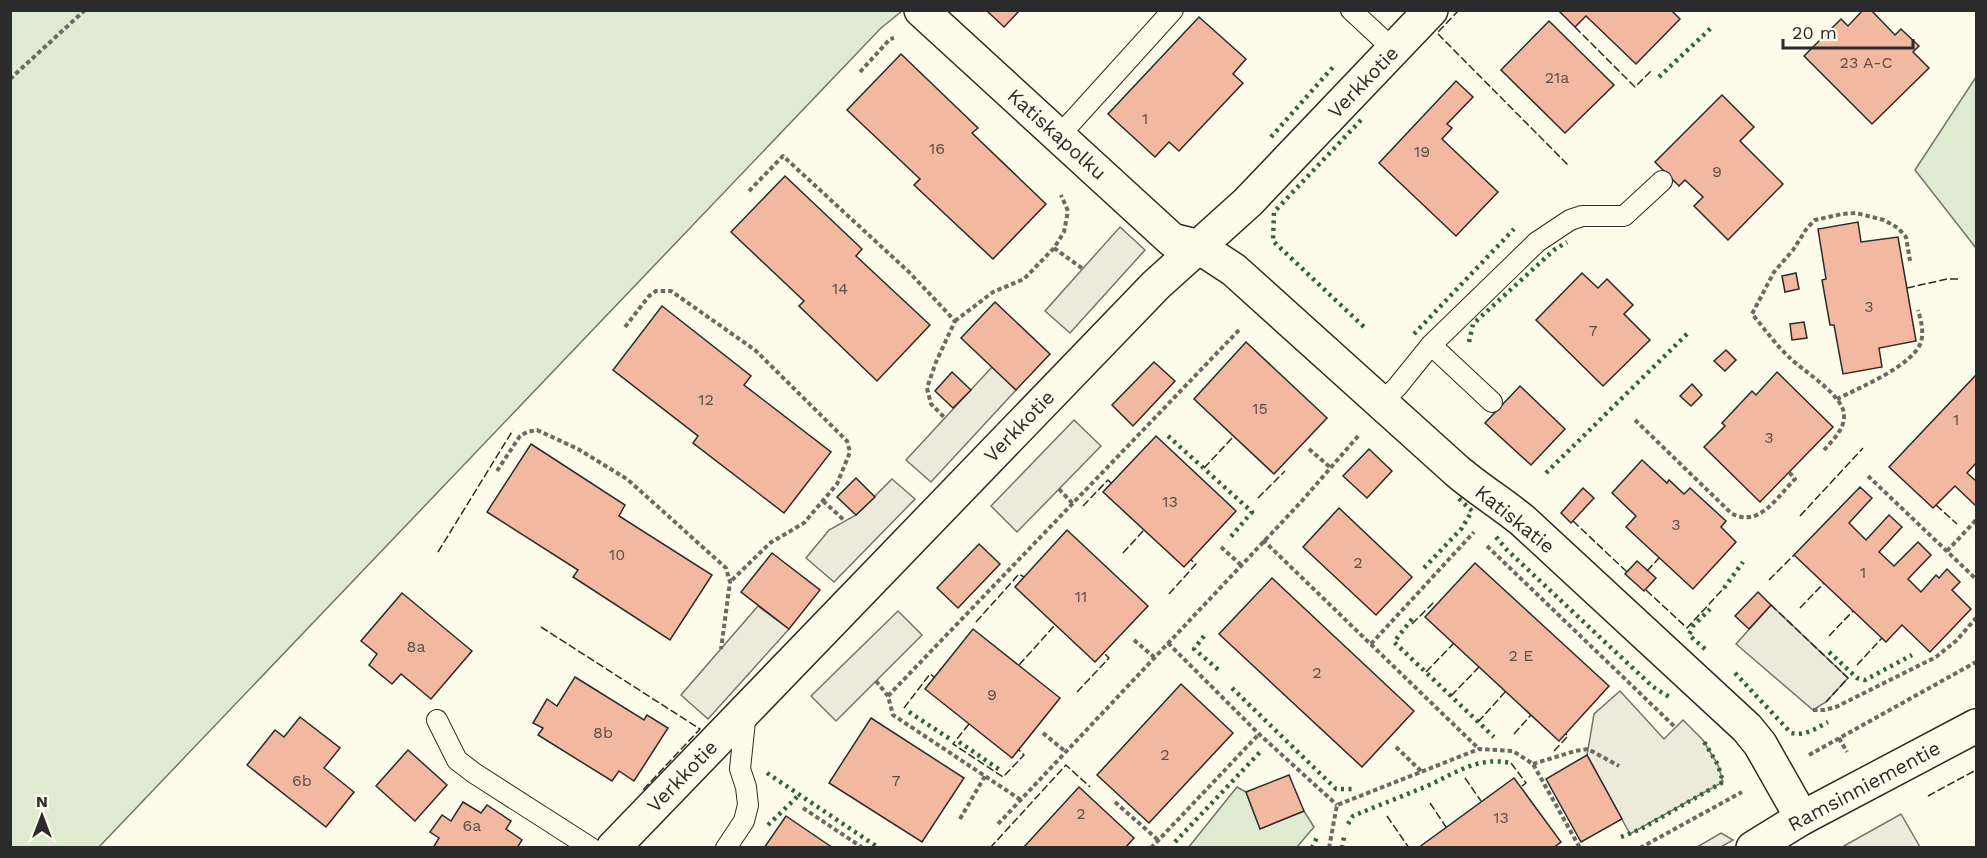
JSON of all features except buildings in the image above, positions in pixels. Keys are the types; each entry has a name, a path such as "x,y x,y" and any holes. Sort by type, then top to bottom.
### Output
{"street":[{"name":"Katiskapolku","path":"921,10 1172,240 1199,247"},
{"name":"Verkkotie","path":"613,848 1149,292 1248,202 1431,10"},
{"name":"Katiskatie","path":"1199,247 1234,270 1457,471 1522,520 1747,728 1760,744 1802,818"},
{"name":"Ramsinniementie","path":"1753,848 1802,818 1977,726"}],"lane":[{"path":"1059,136 1173,10"},
{"path":"1351,10 1394,50"},
{"path":"1382,402 1431,345 1537,242 1570,220 1582,216 1624,216 1662,182"},
{"path":"1431,345 1492,402"},
{"path":"726,848 744,821 748,805 746,787 740,769 747,710"},
{"path":"437,720 457,760 591,848"}],"path":[{"path":"10,79 85,10"},
{"path":"860,72 890,39 897,37"},
{"path":"749,191 783,156 910,273 955,321"},
{"path":"945,418 931,404 927,388 955,321 993,292 1024,279 1054,248 1064,232 1068,211 1057,189"},
{"path":"1824,450 1837,436 1842,423 1844,413 1837,399 1788,357 1752,314 1774,272 1815,220 1842,214 1871,216 1884,220 1898,228 1906,237 1910,261"},
{"path":"1054,248 1083,269"},
{"path":"625,327 649,296 656,291 671,291 755,350 847,441 850,452 837,484 804,523 770,543 730,582"},
{"path":"888,696 1248,322 1266,299"},
{"path":"1837,399 1909,360 1918,350 1922,340 1923,329 1918,310"},
{"path":"998,824 1301,502 1366,427 1382,402"},
{"path":"1635,420 1731,513 1739,518 1755,517 1762,513 1795,479 1789,472"},
{"path":"497,471 520,436 537,430 578,449 627,479 726,568 730,582 721,649"},
{"path":"1309,449 1331,468"},
{"path":"1868,476 1977,579"},
{"path":"1059,489 1073,504"},
{"path":"1371,644 1473,533 1497,500"},
{"path":"822,501 844,521"},
{"path":"1947,551 1977,520"},
{"path":"1263,540 1479,749"},
{"path":"1482,541 1676,728"},
{"path":"1221,547 1240,565"},
{"path":"1813,710 1836,707 1936,657 1956,641 1977,618"},
{"path":"1134,640 1154,657"},
{"path":"1168,643 1259,734 1338,805"},
{"path":"1799,760 1977,662"},
{"path":"876,681 888,696 893,715 1021,800"},
{"path":"1043,733 1066,752"},
{"path":"1151,848 1259,734"},
{"path":"1396,747 1421,771"},
{"path":"1338,805 1479,749 1513,751 1533,764 1579,847"},
{"path":"1533,764 1575,751 1588,750 1619,766"},
{"path":"960,819 985,776"},
{"path":"1641,848 1750,787"},
{"path":"1115,802 1158,840"},
{"path":"1329,848 1338,805"},
{"path":"803,808 863,848"}],"green space":[{"path":"10,11 902,11 881,28 98,848 11,847"},
{"path":"1976,77 1976,248 1915,170"},
{"path":"1237,787 1246,792 1260,828 1304,811 1314,827 1297,847 1188,848"}],"shaded area":[{"path":"1120,227 1145,250 1070,333 1045,311"},
{"path":"992,367 1016,390 931,482 906,460"},
{"path":"1074,420 1101,446 1017,532 991,506"},
{"path":"892,479 915,499 834,582 806,558 829,530 856,515"},
{"path":"1771,605 1848,678 1826,702 1813,710 1736,644"},
{"path":"758,606 789,629 708,719 681,695"},
{"path":"898,611 922,635 836,721 811,696"},
{"path":"1620,691 1664,739 1683,720 1703,740 1718,765 1723,782 1630,834 1587,755 1594,714"},
{"path":"1901,814 1920,847 1842,847"},
{"path":"1721,833 1733,840 1721,847 1697,847"}],"hedge":[{"path":"1659,77 1711,28"},
{"path":"1271,137 1333,67"},
{"path":"1361,120 1274,212 1273,241 1364,327"},
{"path":"1414,334 1514,229"},
{"path":"1469,342 1473,324 1554,250 1567,242"},
{"path":"1546,473 1690,331"},
{"path":"1168,436 1252,512 1228,540"},
{"path":"1424,568 1462,528 1472,511 1456,496"},
{"path":"1496,537 1507,550 1653,687 1671,698"},
{"path":"1724,588 1743,562"},
{"path":"1705,649 1689,635 1693,626 1710,609"},
{"path":"1412,619 1394,642 1494,737"},
{"path":"1204,636 1194,649 1221,672"},
{"path":"1829,652 1857,678 1865,680 1912,655"},
{"path":"1735,673 1791,733 1805,733 1828,722"},
{"path":"1232,688 1336,789 1353,789"},
{"path":"909,712 950,739"},
{"path":"1621,837 1641,829 1723,782 1718,765 1703,740"},
{"path":"959,742 1000,770"},
{"path":"1175,842 1260,752"},
{"path":"1348,824 1353,816 1468,767 1488,762 1511,763"},
{"path":"767,773 879,848"},
{"path":"768,825 799,795"},
{"path":"1312,848 1318,835"},
{"path":"1342,848 1344,837"}],"fence":[{"path":"1459,10 1437,33 1569,166"},
{"path":"1575,27 1635,87 1651,71"},
{"path":"1907,288 1947,279 1958,279"},
{"path":"438,552 513,430"},
{"path":"1204,468 1234,436"},
{"path":"1800,516 1863,448"},
{"path":"1258,498 1285,471"},
{"path":"1083,506 1108,480 1111,483"},
{"path":"1936,505 1957,524"},
{"path":"1573,521 1627,572"},
{"path":"1123,553 1144,530"},
{"path":"1769,580 1794,555"},
{"path":"1647,571 1659,558"},
{"path":"1169,594 1196,564 1191,560"},
{"path":"976,622 1019,574 1024,577"},
{"path":"1800,608 1824,583"},
{"path":"1646,590 1687,628 1724,588"},
{"path":"1412,624 1433,603 1435,605"},
{"path":"1771,605 1848,678 1826,702"},
{"path":"1829,636 1853,611"},
{"path":"1019,665 1055,625"},
{"path":"541,627 700,729 643,790"},
{"path":"1857,665 1882,638"},
{"path":"1426,672 1454,643"},
{"path":"1077,692 1109,658 1104,653"},
{"path":"1451,696 1479,667"},
{"path":"904,708 930,674 934,677"},
{"path":"1478,722 1506,691"},
{"path":"1514,734 1531,715"},
{"path":"969,724 953,744 1003,777 1024,755 1018,749"},
{"path":"1554,751 1568,736 1566,734"},
{"path":"1511,763 1526,783 1521,787"},
{"path":"990,848 1066,765 1090,787"},
{"path":"1928,796 1976,770"},
{"path":"1465,778 1481,801"},
{"path":"1430,803 1446,827"},
{"path":"1387,816 1409,848"}]}
